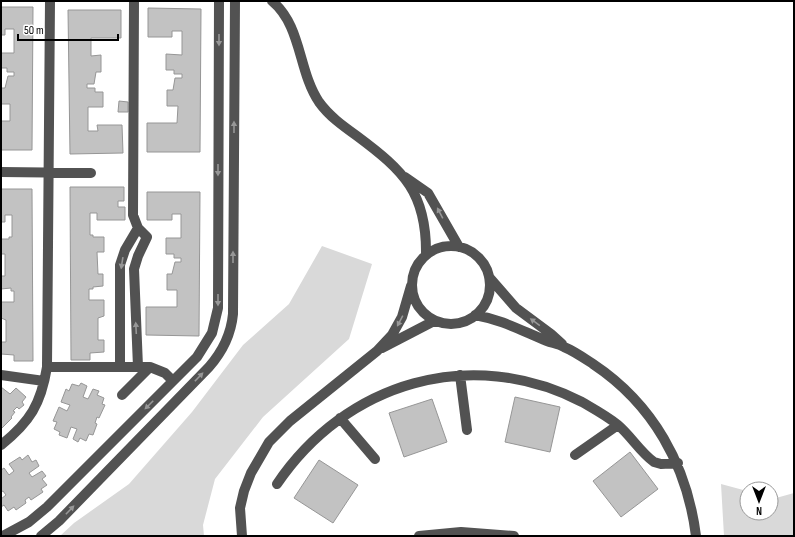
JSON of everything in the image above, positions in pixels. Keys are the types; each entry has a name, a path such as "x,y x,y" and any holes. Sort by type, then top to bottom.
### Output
{"street":[{"path":"1,445 18,432 28,421 40,396 46,367 50,1"},
{"path":"134,1 133,215 138,228 147,238 138,256 134,269 138,367"},
{"path":"3,536 29,522 47,507 203,350 212,333 217,317 219,1"},
{"path":"41,536 59,521 209,367 220,353 229,336 233,314 235,1"},
{"path":"272,1 283,12 289,23 307,79 319,102 336,120 390,162 404,176 421,186 431,197 459,247"},
{"path":"1,172 91,173"},
{"path":"404,176 418,200 421,210 425,233 426,255"},
{"path":"120,367 120,265 125,250 138,228"},
{"path":"242,536 240,508 244,490 254,468 270,442 290,421 377,351 392,335 406,307 415,269 426,255 441,247 459,247 471,252 481,260 489,276 516,308 551,334 564,347"},
{"path":"411,286 415,303 420,310 434,321 442,324 460,324 475,316 482,309 489,294 489,276"},
{"path":"508,323 516,308"},
{"path":"475,316 508,323 564,347 602,370 636,400 660,431 678,463 690,497 696,536"},
{"path":"377,351 434,321"},
{"path":"46,367 150,367 165,373 173,381"},
{"path":"122,396 150,367"},
{"path":"278,484 305,447 340,418 377,397 397,388 418,382 460,375 502,377 543,386 582,402 618,425 654,462 661,464 678,463"},
{"path":"460,375 467,430"},
{"path":"1,376 44,381"},
{"path":"340,418 375,459"},
{"path":"575,455 618,425"},
{"path":"419,536 460,532 514,536"}],"shaded area":[{"path":"322,246 372,264 349,339 263,417 215,479 203,525 204,536 60,536 74,523 129,484 192,412 243,345 289,304"},
{"path":"721,484 739,489 739,521 779,521 779,497 794,493 794,536 724,536"}],"building":[{"path":"1,7 33,7 32,150 1,150 1,121 10,121 10,104 1,104 1,88 5,88 8,76 14,76 14,72 7,72 7,68 1,68 1,53 14,53 14,29 5,29 5,35 1,35"},
{"path":"148,8 201,9 200,152 147,152 147,123 177,123 178,106 167,106 167,90 173,90 175,78 182,78 182,74 174,74 174,70 166,70 166,54 182,55 182,31 172,31 172,37 148,37"},
{"path":"68,10 121,10 121,38 91,38 91,56 101,55 101,72 96,72 94,84 87,84 87,88 95,88 95,92 103,92 103,107 88,107 88,131 98,131 97,125 122,125 123,153 70,154"},
{"path":"119,101 128,102 128,112 118,112"},
{"path":"70,187 124,187 124,201 118,201 118,207 125,207 125,220 97,220 97,213 90,213 90,235 93,235 93,237 104,237 104,252 97,252 98,274 103,274 103,286 89,289 89,300 104,300 104,316 98,318 98,340 104,340 104,352 90,353 90,360 71,360"},
{"path":"1,189 32,189 33,361 14,361 14,355 1,354 1,342 6,342 6,320 1,318 1,302 14,302 14,291 11,291 11,288 1,289 1,276 5,276 5,254 1,254 1,239 9,239 9,237 12,237 12,215 5,215 5,222 1,222"},
{"path":"147,192 200,192 199,336 146,335 146,307 177,307 177,290 167,290 167,274 172,274 175,262 181,262 181,258 174,258 174,254 166,254 166,238 181,238 181,214 172,214 172,220 147,220"},
{"path":"81,383 87,386 83,397 88,399 93,389 99,391 97,395 104,398 102,404 105,405 99,418 97,417 95,423 97,424 93,435 89,434 86,441 80,438 78,442 73,439 77,429 71,427 67,438 59,435 60,432 54,429 57,422 53,421 59,407 67,411 70,405 61,402 66,389 69,391 72,384 79,386"},
{"path":"1,387 10,394 16,388 26,397 22,402 24,405 19,409 17,407 13,411 15,412 11,417 12,418 1,429"},
{"path":"515,397 560,407 550,452 505,442"},
{"path":"432,399 447,442 404,457 389,413"},
{"path":"630,452 658,489 621,517 593,481"},
{"path":"28,455 32,462 36,460 39,466 29,473 32,477 42,471 46,476 42,479 47,485 41,489 43,492 31,500 29,497 25,500 26,503 16,510 14,507 8,511 4,505 1,507 1,499 6,495 3,491 1,492 1,470 4,468 9,475 14,471 9,464 20,457 22,460"},
{"path":"319,460 358,485 333,523 294,498"}]}
